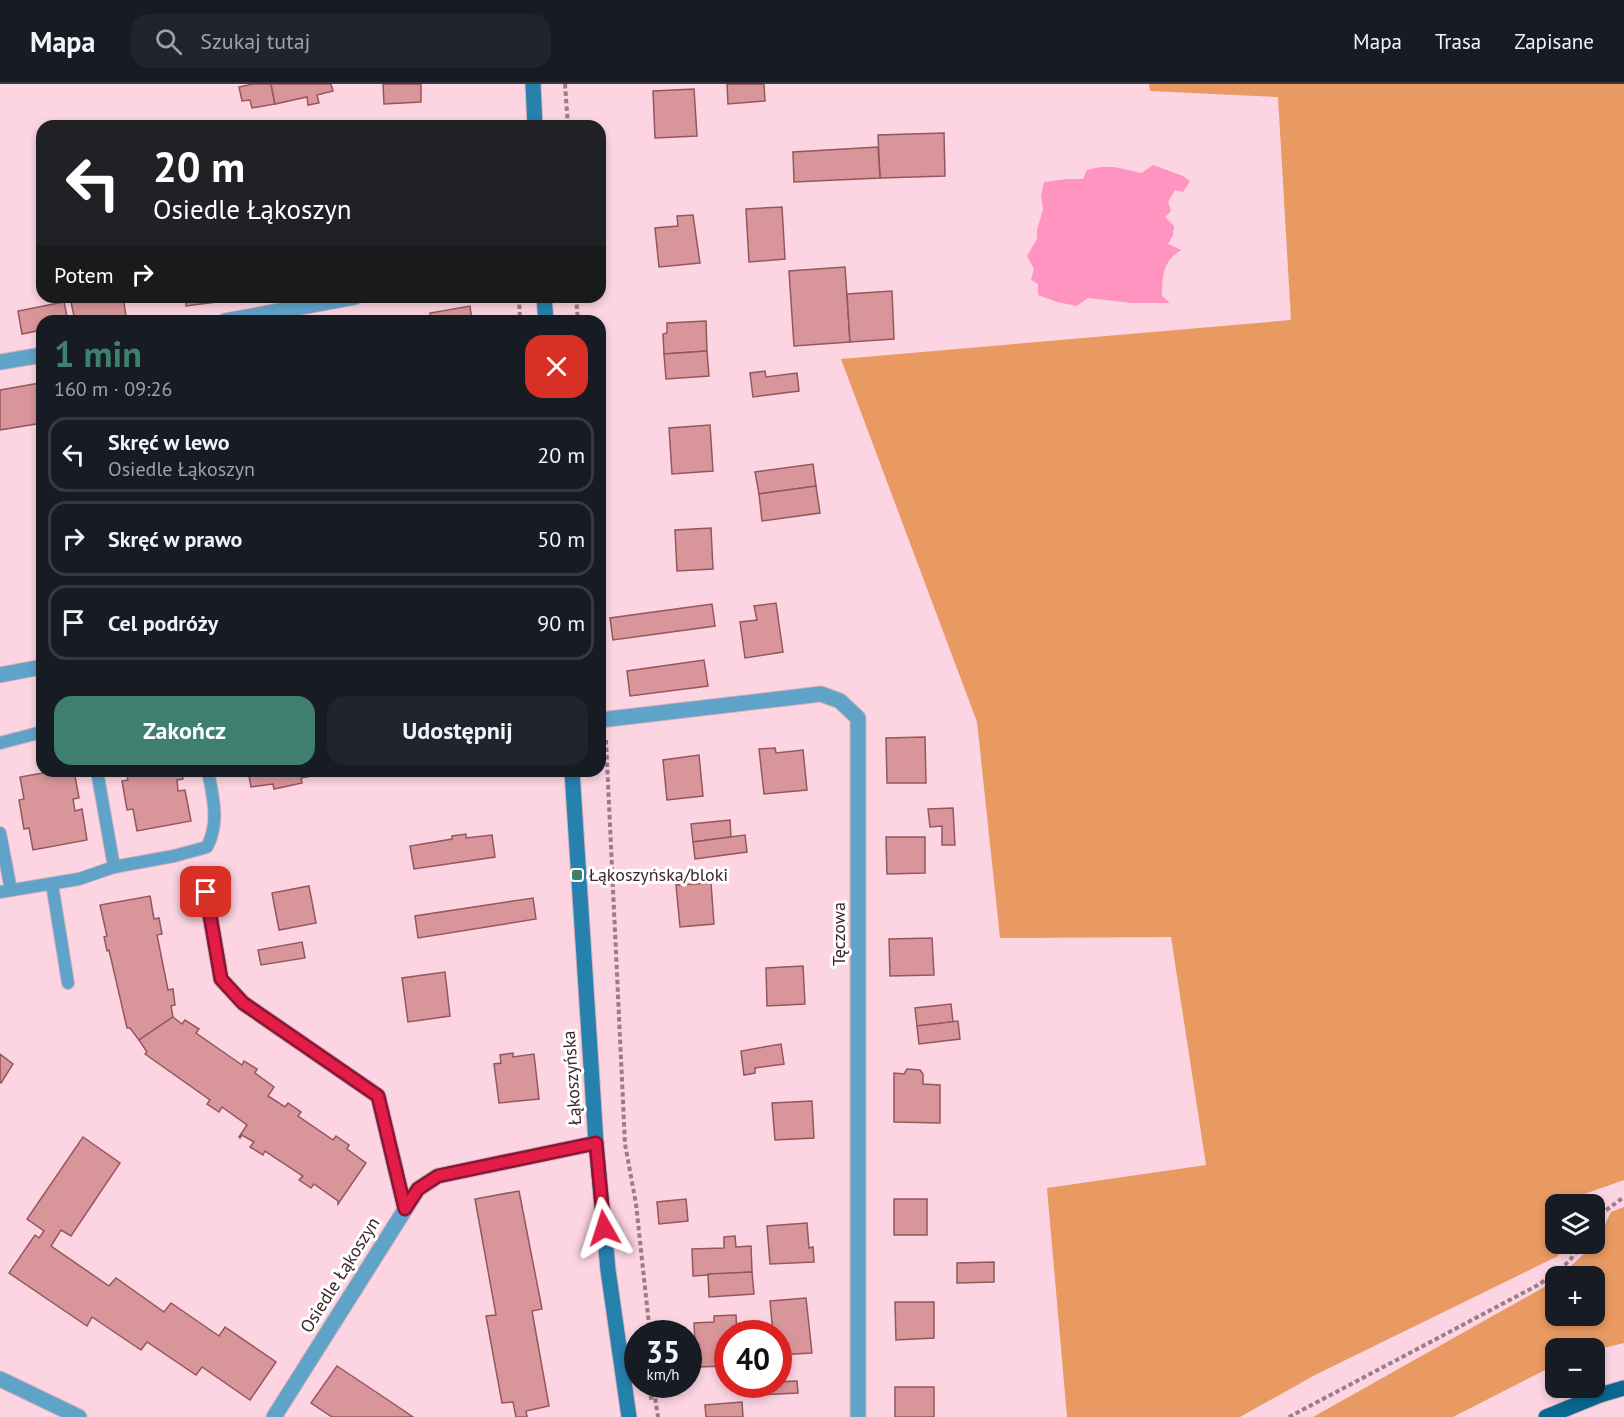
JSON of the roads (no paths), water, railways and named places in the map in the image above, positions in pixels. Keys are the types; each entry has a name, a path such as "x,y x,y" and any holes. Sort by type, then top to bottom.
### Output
{"main road":[{"path":"1546,1417 1600,1395 1624,1388"}],"street":[{"path":"532,84 535,120"},
{"path":"258,315 322,303"},
{"path":"0,362 36,355"},
{"path":"0,675 36,668"},
{"name":"Tęczowa","path":"606,719 821,694 840,701 858,718 858,1417"},
{"name":"Łąkoszyńska","path":"572,777 596,1143 608,1270 629,1417"},
{"path":"206,892 221,979 243,1003 378,1096 405,1209"},
{"name":"Osiedle Łąkoszyn","path":"274,1417 418,1189 438,1176 596,1143"},
{"path":"0,1379 79,1417"}],"lane":[{"path":"0,743 36,734"},
{"path":"98,777 114,867"},
{"path":"0,833 5,891 79,879 114,867 174,856 207,847 214,835 216,812 209,777"},
{"path":"52,884 68,983"}],"place":[{"name":"Łąkoszyńska/bloki","path":"577,875"}]}
